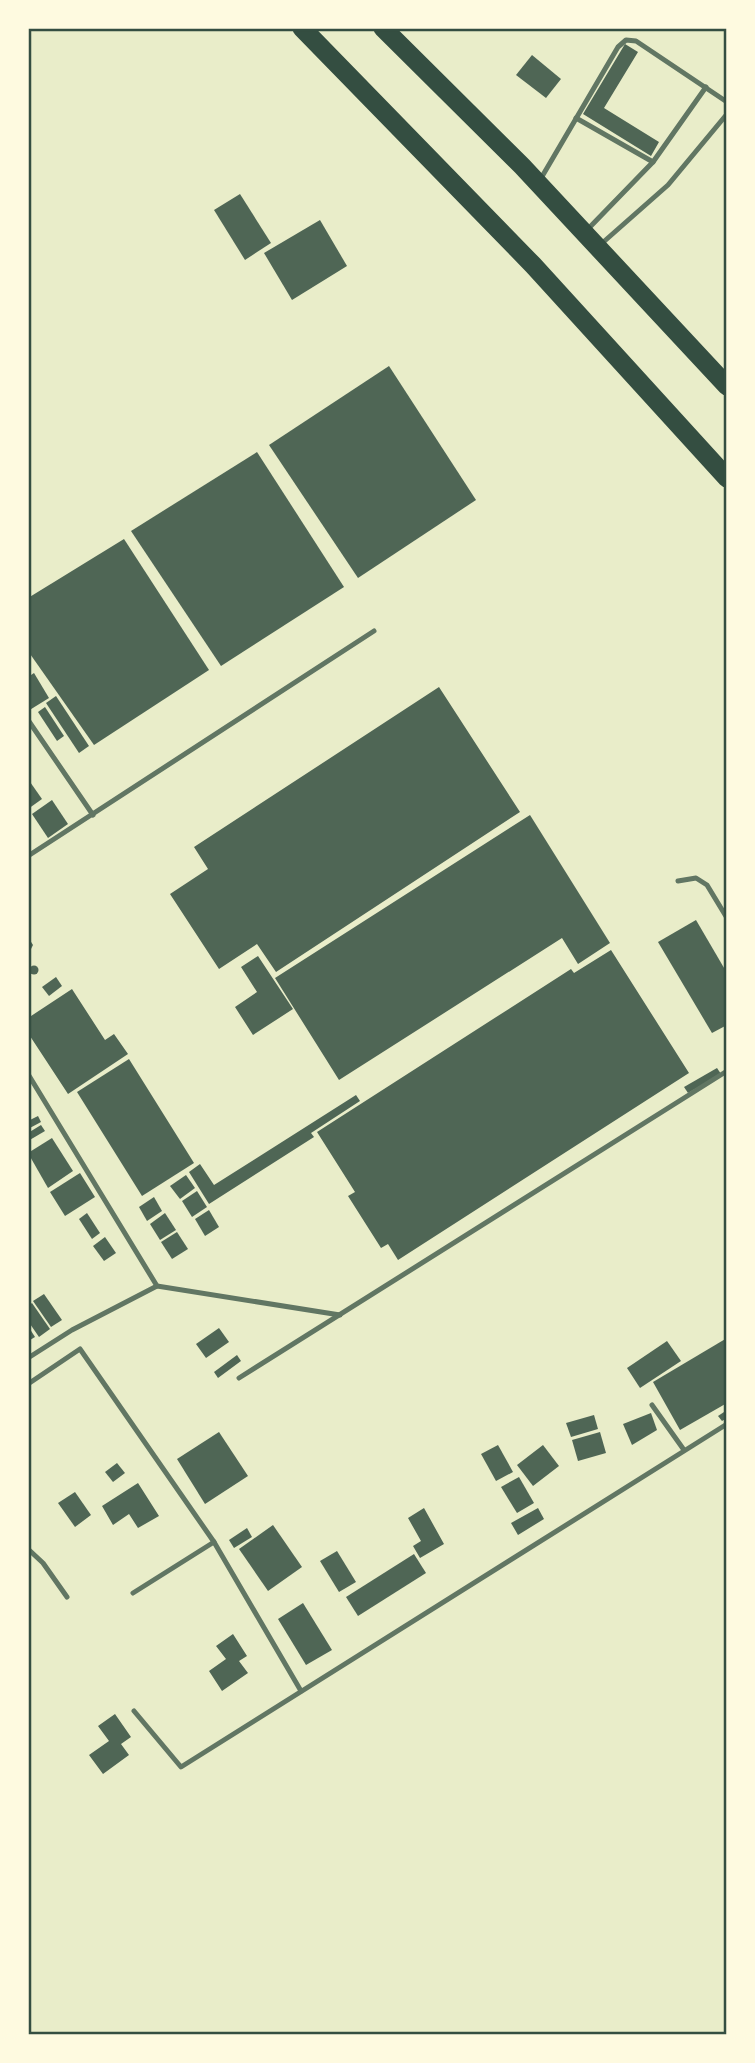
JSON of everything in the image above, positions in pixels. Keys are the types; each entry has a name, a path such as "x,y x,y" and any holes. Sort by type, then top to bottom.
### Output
{"highway":[{"path":"302,28 533,265 727,478"},
{"path":"383,28 538,183 727,386"}],"lane":[{"path":"538,183 618,47 626,40 636,41 727,102"},
{"path":"591,239 653,162 706,87"},
{"path":"591,239 668,185 727,114"},
{"path":"576,118 653,162"},
{"path":"28,847 30,855 374,631"},
{"path":"28,720 93,815"},
{"path":"678,881 696,878 707,885 727,918"},
{"path":"239,1378 727,1072"},
{"path":"28,1074 157,1286"},
{"path":"28,1358 72,1329 157,1286 340,1315"},
{"path":"28,1384 80,1349 214,1542 302,1691"},
{"path":"652,1405 684,1450"},
{"path":"134,1712 181,1767 727,1424"},
{"path":"133,1593 214,1542"},
{"path":"28,1549 43,1563 67,1597"}],"building":[{"path":"625,44 638,52 604,108 659,142 651,156 583,114"},
{"path":"532,55 561,79 546,98 516,75"},
{"path":"240,194 271,243 245,260 214,210"},
{"path":"320,220 347,266 292,300 264,253"},
{"path":"389,366 476,500 358,578 269,445"},
{"path":"257,452 344,587 221,666 131,531"},
{"path":"124,539 209,670 94,745 28,651 28,598"},
{"path":"34,673 49,698 28,711 28,677"},
{"path":"439,687 520,812 276,972 257,944 219,969 170,894 208,869 194,847"},
{"path":"56,696 89,746 79,753 46,703"},
{"path":"45,707 64,736 57,741 38,712"},
{"path":"28,779 42,799 28,809"},
{"path":"52,800 68,824 48,838 32,814"},
{"path":"530,815 610,943 578,964 562,938 339,1080 275,978"},
{"path":"696,920 727,973 727,1025 712,1033 658,942"},
{"path":"28,937 33,945 28,955"},
{"path":"611,950 689,1073 398,1260 388,1244 381,1248 348,1196 355,1192 317,1132 571,969 574,973"},
{"path":"258,956 293,1009 253,1035 235,1007 257,992 241,967"},
{"path":"34,965 39,970 34,975 29,970"},
{"path":"56,977 62,986 49,996 42,987"},
{"path":"72,989 105,1040 114,1034 128,1054 68,1094 28,1033 28,1018"},
{"path":"129,1059 194,1163 142,1196 77,1092"},
{"path":"717,1068 721,1074 688,1093 684,1087"},
{"path":"356,1095 360,1101 311,1133 314,1137 209,1204 189,1172 200,1164 214,1185"},
{"path":"38,1116 41,1122 28,1129 28,1121"},
{"path":"41,1125 45,1131 28,1141 28,1133"},
{"path":"52,1138 73,1171 48,1188 28,1153"},
{"path":"80,1173 95,1197 65,1216 50,1192"},
{"path":"186,1175 195,1188 180,1199 170,1186"},
{"path":"197,1191 207,1207 192,1217 182,1201"},
{"path":"154,1197 162,1211 147,1221 139,1207"},
{"path":"209,1210 219,1227 205,1236 195,1219"},
{"path":"87,1213 100,1233 92,1239 79,1219"},
{"path":"165,1213 176,1230 160,1240 150,1224"},
{"path":"177,1232 188,1249 172,1259 161,1242"},
{"path":"105,1237 116,1253 104,1261 93,1246"},
{"path":"44,1294 62,1320 51,1327 33,1301"},
{"path":"32,1303 50,1329 39,1337 28,1321 28,1306"},
{"path":"28,1326 35,1337 30,1340 28,1337"},
{"path":"219,1328 229,1342 206,1358 196,1344"},
{"path":"727,1338 727,1403 680,1430 653,1382"},
{"path":"667,1341 681,1361 640,1388 627,1368"},
{"path":"237,1355 241,1361 218,1378 214,1372"},
{"path":"727,1410 727,1418 722,1421 718,1416"},
{"path":"651,1413 657,1430 632,1445 623,1424"},
{"path":"594,1415 598,1429 571,1437 566,1423"},
{"path":"219,1432 248,1476 205,1504 177,1459"},
{"path":"600,1432 606,1453 578,1461 572,1440"},
{"path":"498,1445 513,1472 496,1481 481,1454"},
{"path":"543,1445 559,1466 533,1486 517,1465"},
{"path":"117,1463 125,1473 113,1482 105,1472"},
{"path":"519,1477 534,1503 517,1513 501,1487"},
{"path":"138,1483 159,1516 138,1528 129,1514 113,1525 102,1506"},
{"path":"75,1492 91,1515 75,1527 58,1503"},
{"path":"424,1508 444,1544 420,1558 413,1546 421,1541 408,1518"},
{"path":"538,1508 544,1519 518,1535 511,1523"},
{"path":"273,1525 302,1567 268,1591 239,1549"},
{"path":"247,1528 252,1537 234,1548 229,1540"},
{"path":"337,1551 356,1582 339,1592 320,1561"},
{"path":"414,1554 426,1573 358,1616 346,1597"},
{"path":"303,1603 332,1650 306,1665 278,1619"},
{"path":"233,1634 247,1656 239,1661 248,1673 222,1691 209,1671 226,1659 216,1646"},
{"path":"115,1714 131,1737 121,1744 129,1755 103,1774 89,1755 109,1741 98,1726"}]}
